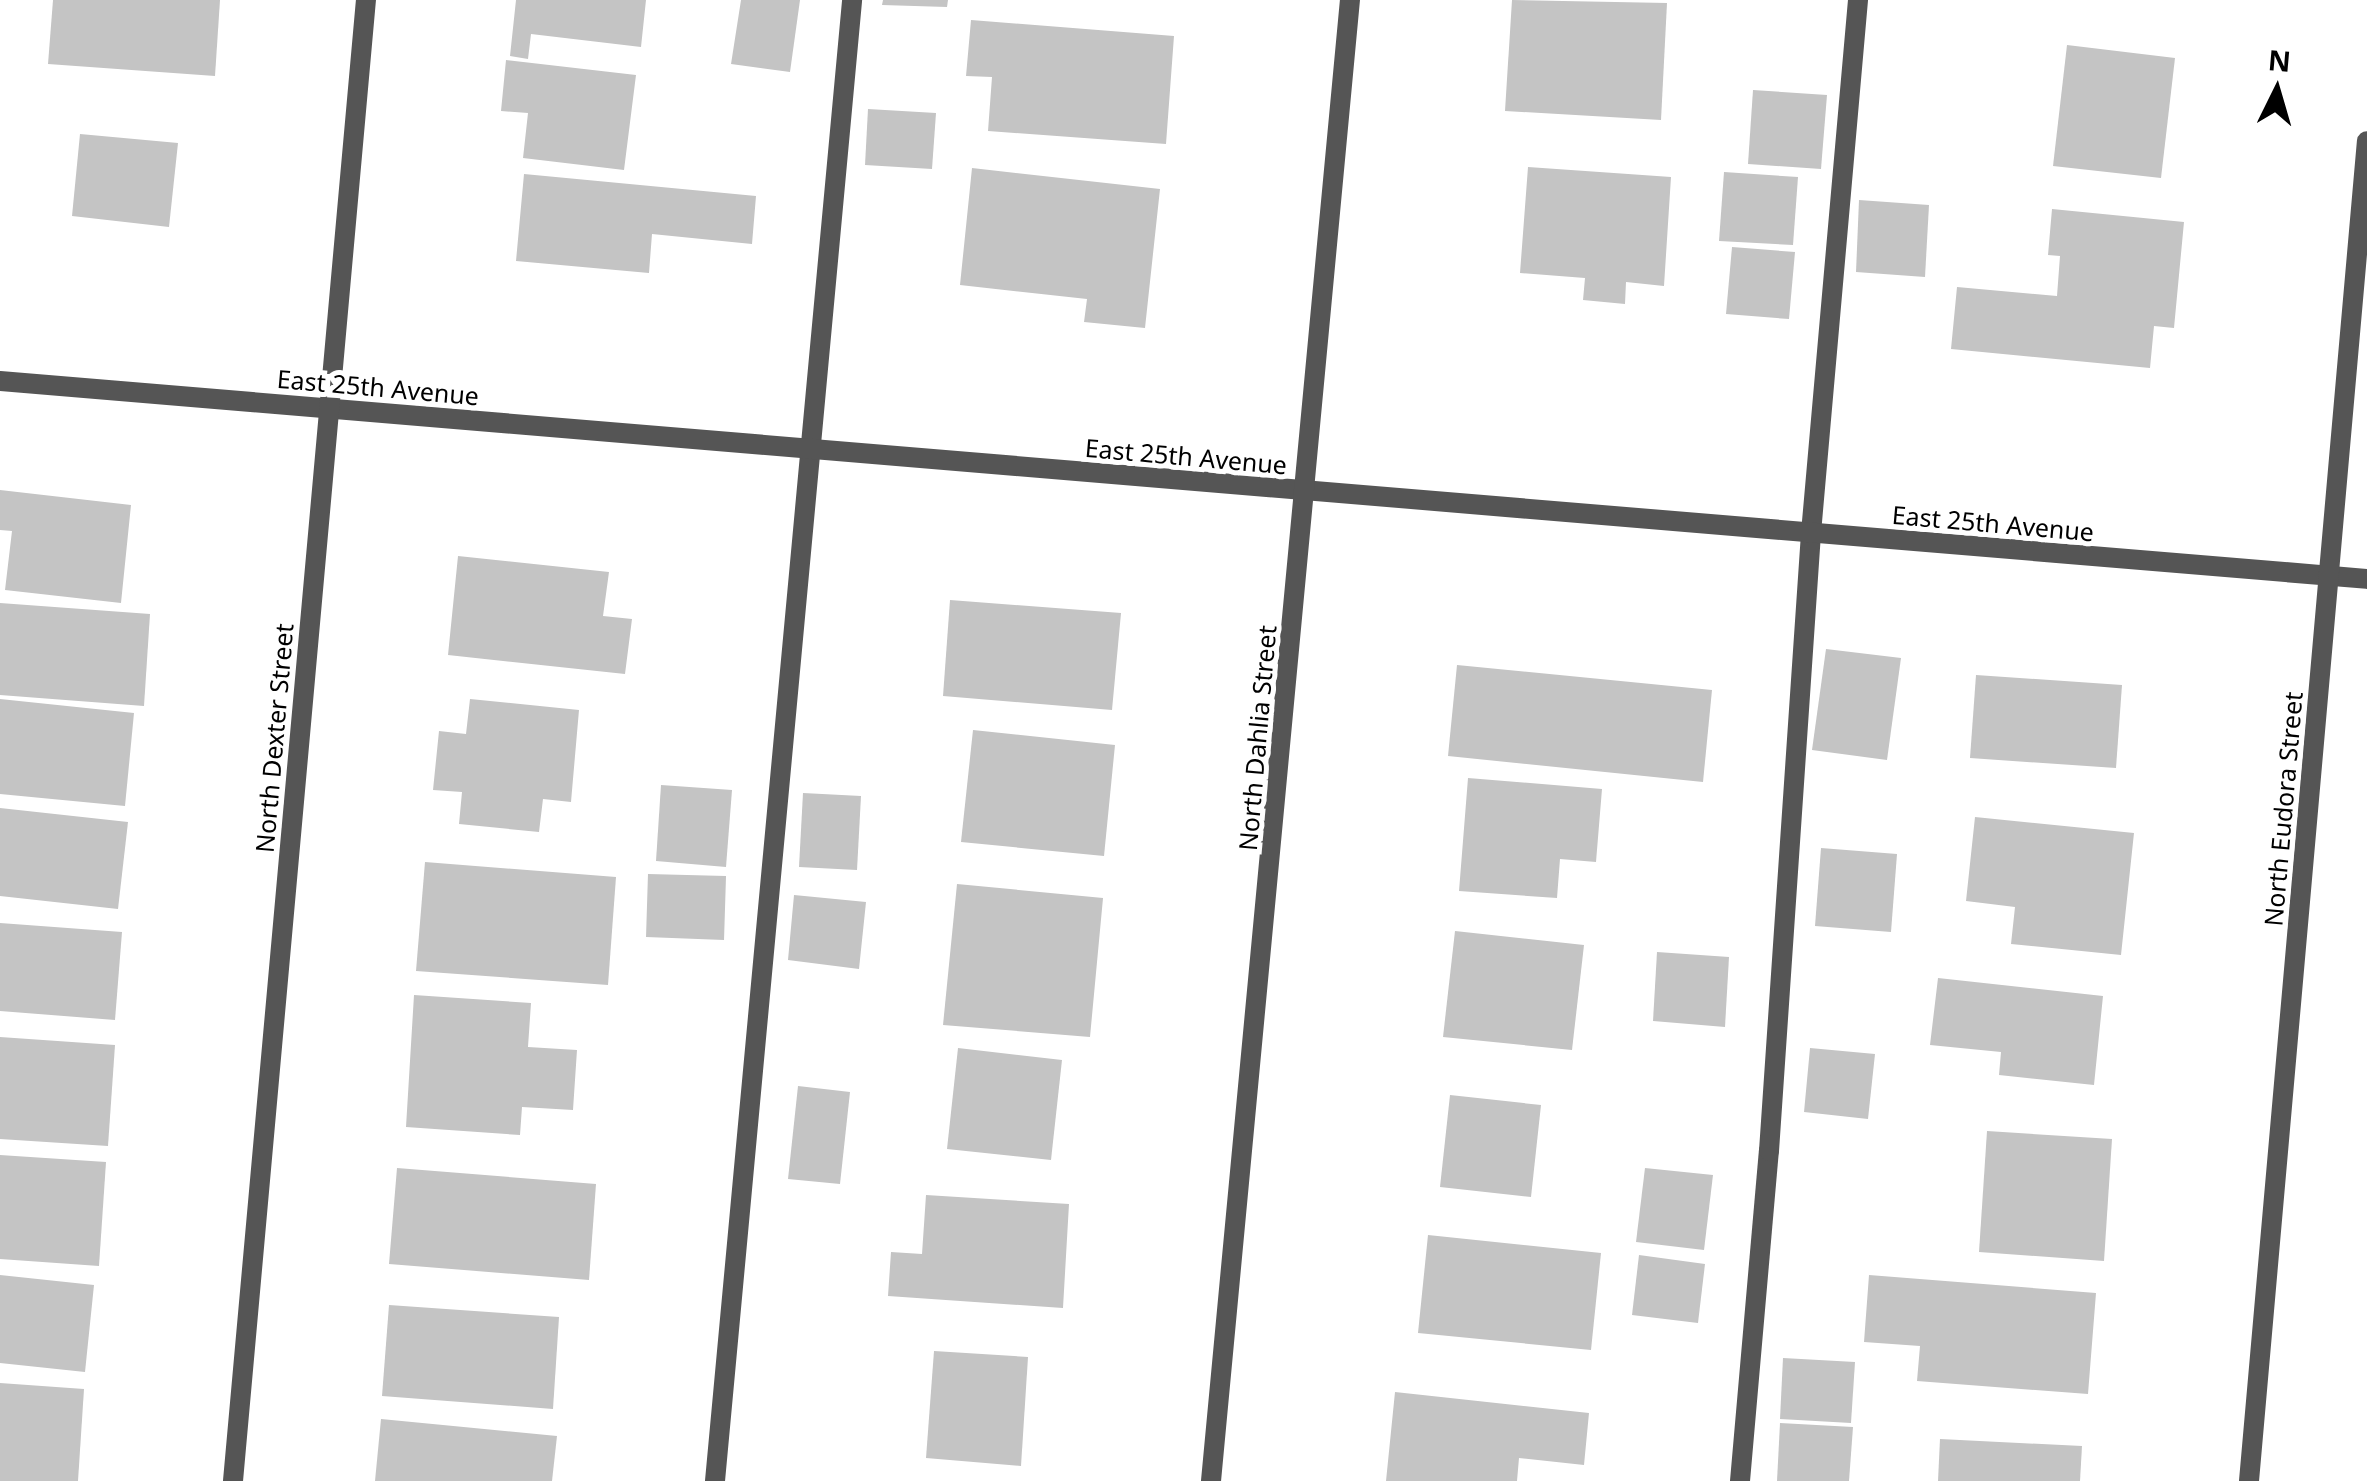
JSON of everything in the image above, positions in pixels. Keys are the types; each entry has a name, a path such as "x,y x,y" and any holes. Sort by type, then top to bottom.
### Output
{"street":[{"name":"North Dexter Street","path":"233,1481 366,0"},
{"path":"715,1481 852,0"},
{"name":"North Dahlia Street","path":"1211,1481 1350,0"},
{"path":"1740,1481 1769,1151 1811,532 1858,0"},
{"name":"North Eudora Street","path":"2249,1481 2367,141"},
{"name":"East 25th Avenue","path":"0,381 2367,579"}],"building":[{"path":"53,0 220,0 215,76 48,64"},
{"path":"516,0 646,0 641,47 531,34 528,59 510,56"},
{"path":"741,0 800,0 790,72 731,64"},
{"path":"883,0 948,0 947,7 882,5"},
{"path":"1512,0 1667,3 1661,120 1505,111"},
{"path":"971,20 1174,36 1166,144 988,131 992,77 966,76"},
{"path":"2067,45 2175,58 2161,178 2053,166"},
{"path":"506,60 636,75 624,170 523,158 528,113 501,111"},
{"path":"1753,90 1827,95 1821,169 1748,164"},
{"path":"868,109 936,113 932,169 865,165"},
{"path":"80,134 178,143 169,227 72,216"},
{"path":"1528,167 1671,177 1664,286 1626,282 1625,304 1583,300 1585,278 1520,273"},
{"path":"972,168 1160,189 1145,328 1084,322 1087,299 960,285"},
{"path":"1724,172 1798,177 1793,245 1719,241"},
{"path":"524,174 756,196 752,244 652,234 649,273 516,261"},
{"path":"1859,200 1929,205 1925,277 1856,272"},
{"path":"2052,209 2184,222 2174,328 2154,326 2150,368 1951,349 1957,287 2057,296 2060,256 2048,255"},
{"path":"1732,247 1795,252 1789,319 1726,314"},
{"path":"0,490 131,505 121,603 5,590 12,531 0,530"},
{"path":"458,556 609,572 603,616 632,619 625,674 448,655"},
{"path":"950,600 1121,613 1112,710 943,696"},
{"path":"0,603 150,614 144,706 0,695"},
{"path":"1826,649 1901,658 1887,760 1812,750"},
{"path":"1457,665 1712,690 1703,782 1448,756"},
{"path":"1976,675 2122,685 2116,768 1970,758"},
{"path":"0,699 134,713 125,806 0,794"},
{"path":"470,699 579,710 571,802 543,799 539,832 459,824 462,792 433,790 439,731 466,734"},
{"path":"973,730 1115,745 1104,856 961,842"},
{"path":"1468,778 1602,789 1596,862 1560,859 1557,898 1459,891"},
{"path":"661,785 732,790 726,867 656,861"},
{"path":"803,793 861,796 857,870 799,867"},
{"path":"0,808 128,822 118,909 0,896"},
{"path":"1975,817 2134,833 2121,955 2011,944 2015,907 1966,901"},
{"path":"1821,848 1897,854 1891,932 1815,926"},
{"path":"425,862 616,877 608,985 416,971"},
{"path":"648,874 726,876 724,940 646,937"},
{"path":"957,884 1103,898 1090,1037 943,1025"},
{"path":"794,895 866,902 859,969 788,960"},
{"path":"0,923 122,932 115,1020 0,1011"},
{"path":"1455,931 1584,945 1572,1050 1443,1037"},
{"path":"1657,952 1729,957 1725,1027 1653,1021"},
{"path":"1938,978 2103,996 2094,1085 1999,1075 2001,1052 1930,1045"},
{"path":"414,995 531,1003 528,1047 577,1050 573,1110 522,1107 520,1135 406,1127"},
{"path":"0,1037 115,1045 108,1146 0,1139"},
{"path":"958,1048 1062,1060 1051,1160 947,1149"},
{"path":"1810,1048 1875,1054 1868,1119 1804,1112"},
{"path":"798,1086 850,1092 840,1184 788,1179"},
{"path":"1450,1095 1541,1105 1531,1197 1440,1187"},
{"path":"1987,1131 2112,1139 2104,1261 1979,1252"},
{"path":"0,1155 106,1162 99,1266 0,1259"},
{"path":"397,1168 596,1184 589,1280 389,1264"},
{"path":"1645,1168 1713,1175 1704,1250 1636,1242"},
{"path":"926,1195 1069,1204 1063,1308 888,1296 891,1252 922,1254"},
{"path":"1428,1235 1601,1253 1591,1350 1418,1333"},
{"path":"1639,1255 1705,1264 1698,1323 1632,1315"},
{"path":"0,1275 94,1285 85,1372 0,1363"},
{"path":"1869,1275 2096,1293 2088,1394 1917,1381 1920,1346 1864,1342"},
{"path":"389,1305 559,1317 553,1409 382,1396"},
{"path":"934,1351 1028,1357 1021,1466 926,1458"},
{"path":"1783,1358 1855,1362 1851,1423 1780,1419"},
{"path":"0,1383 84,1389 78,1481 0,1481"},
{"path":"1395,1392 1589,1413 1584,1465 1519,1458 1517,1481 1386,1481"},
{"path":"381,1419 557,1436 552,1481 375,1481"},
{"path":"1780,1423 1853,1427 1849,1481 1777,1481"},
{"path":"1940,1439 2082,1446 2080,1481 1938,1481"}]}
